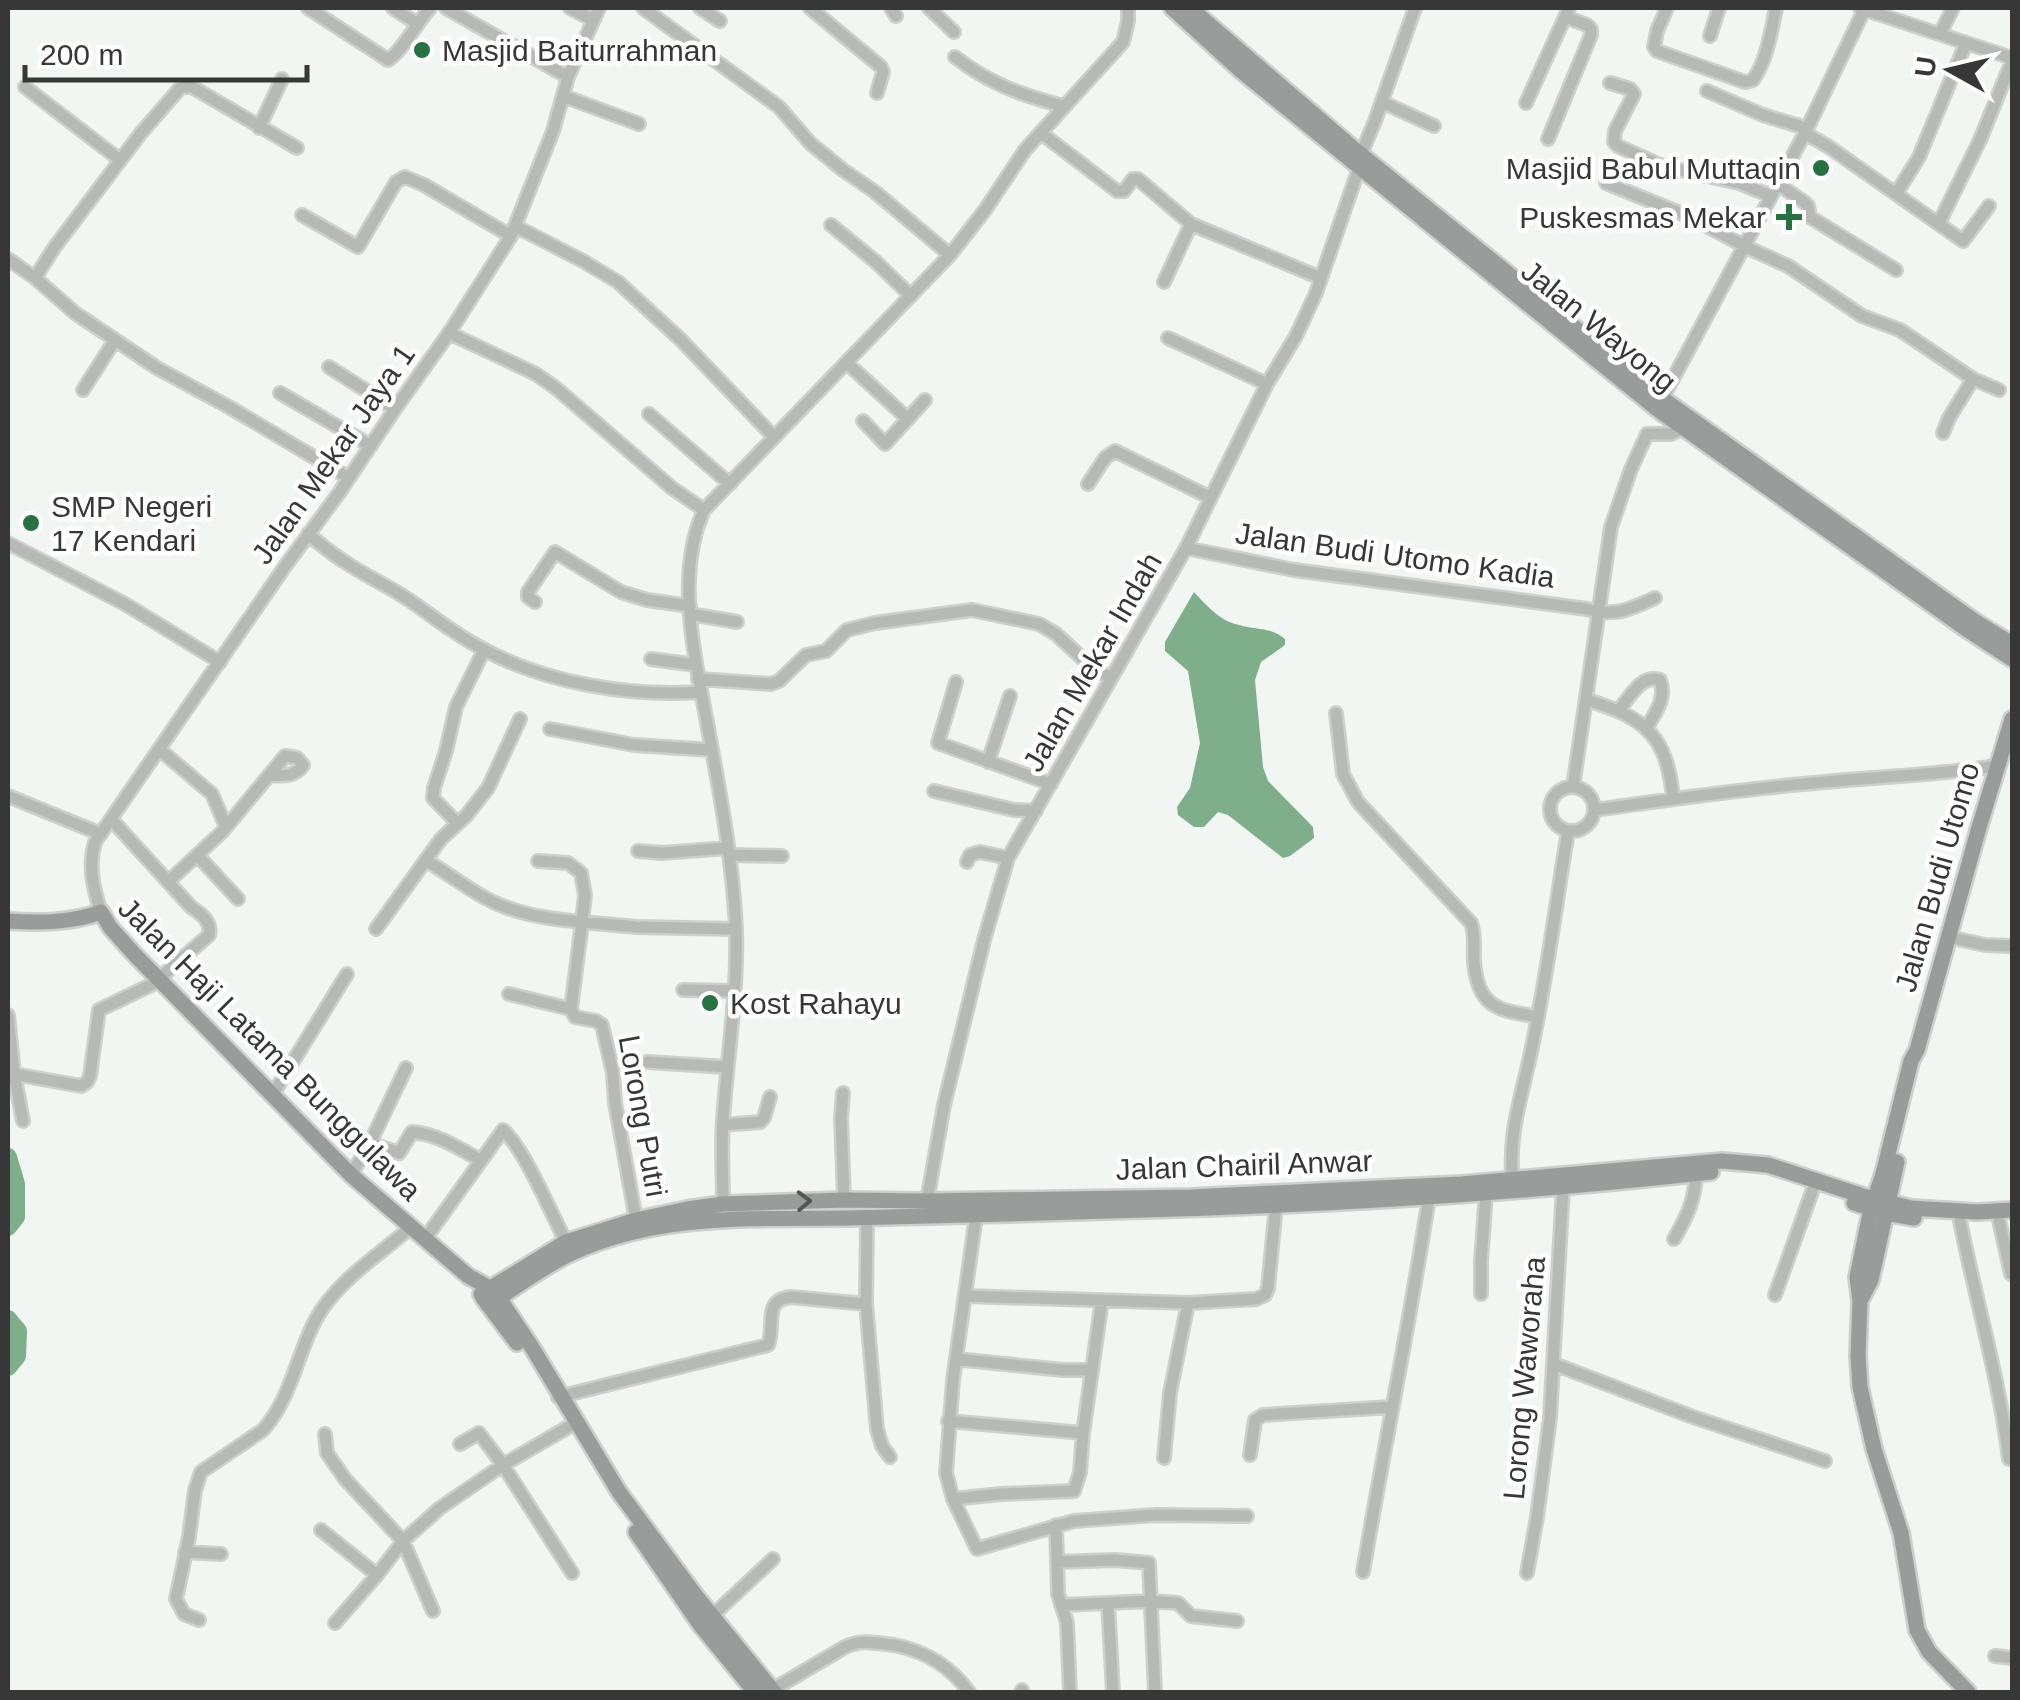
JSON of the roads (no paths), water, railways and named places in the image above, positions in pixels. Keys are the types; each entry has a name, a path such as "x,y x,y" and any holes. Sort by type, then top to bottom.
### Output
{"main road":[{"name":"Jalan Wayong","path":"1172,8 1660,404 2012,644"},
{"name":"Jalan Wayong","path":"1190,8 1244,63"},
{"name":"Jalan Wayong","path":"1660,404 1684,428 2012,659"},
{"name":"Jalan Budi Utomo","path":"1968,1692 1929,1652 1918,1630 1902,1533 1864,1410 1858,1356 1860,1300 1871,1280 1880,1206 1916,1074 1916,1050 2012,720"},
{"name":"Jalan Haji Latama Bunggulawa","path":"8,921 61,921 101,912 158,978 351,1175 486,1293"},
{"name":"Jalan Chairil Anwar","path":"486,1293 566,1242 636,1220 723,1204 844,1200 1034,1207 1276,1204 1486,1192 1513,1184 1722,1161 1800,1174 1880,1206 2008,1217"},
{"name":"Jalan Chairil Anwar","path":"486,1293 605,1241 683,1222 732,1218 976,1216 1034,1207 1461,1184 1563,1188 1726,1171 1756,1172 1928,1220 2008,1217"},
{"path":"486,1293 619,1492 767,1692"},
{"path":"557,1397 610,1493 701,1626 767,1692"}],"street":[{"path":"308,8 388,60 430,8"},
{"path":"393,8 416,23"},
{"path":"446,8 568,76"},
{"path":"570,8 596,14"},
{"path":"644,8 778,107 810,143 950,255"},
{"path":"700,8 720,21"},
{"path":"810,8 881,66 877,93"},
{"path":"929,8 954,32"},
{"path":"723,1204 723,1125 736,929 728,852 696,664 690,610 690,551 704,510 950,255 1025,150 1122,42 1128,8"},
{"name":"Jalan Mekar Indah","path":"927,1201 944,1105 1008,858 1186,548 1267,384 1296,336 1321,278 1415,8"},
{"path":"1667,8 1654,48 1745,82 1754,80 1759,72 1776,8"},
{"path":"1710,36 1719,8"},
{"path":"1660,404 1806,131 1863,8 2012,60 1980,140 1939,223"},
{"path":"1940,34 1954,8"},
{"path":"1526,103 1567,12 1588,25 1591,35 1548,139"},
{"name":"Jalan Mekar Jaya 1","path":"101,912 90,864 95,842 449,333 513,231 553,131 568,76 596,14"},
{"path":"1896,194 1919,157 1966,43"},
{"path":"955,58 992,82 1063,106"},
{"path":"259,128 282,80"},
{"path":"1610,83 1634,94 1615,131 1614,142 1618,146 1662,166 1774,190 1804,202 1810,217 1896,270"},
{"path":"25,87 120,160"},
{"path":"35,278 120,160 181,87 192,88 297,148"},
{"path":"1708,91 1806,131 1963,241 1990,206"},
{"path":"562,96 639,124"},
{"path":"1382,102 1434,126"},
{"path":"1041,133 1118,192 1138,179 1191,224 1321,278"},
{"path":"302,216 358,247 396,182 405,177 424,185 513,231 583,261 618,282 680,338 774,436"},
{"path":"1606,183 1692,218 1788,266 1862,316 1911,336 1973,379 1998,390"},
{"path":"1164,282 1191,224"},
{"path":"831,225 911,296"},
{"path":"8,260 158,368 348,478"},
{"path":"449,333 536,374 672,488 704,510"},
{"path":"1168,338 1267,384"},
{"path":"83,390 115,340"},
{"path":"847,363 908,419"},
{"path":"330,367 394,409"},
{"path":"1943,433 1973,379"},
{"path":"280,394 371,446"},
{"path":"862,421 884,444 924,400"},
{"path":"649,414 730,484"},
{"path":"1573,787 1611,527 1647,434 1670,434 1684,428"},
{"path":"1088,484 1105,458 1115,452 1210,497"},
{"path":"308,534 346,563 484,650 514,664 598,687 655,693 699,686 771,684 806,655 826,651 847,630 972,610 1038,624 1056,634 1095,670 1110,677"},
{"path":"8,544 140,612 220,662"},
{"name":"Jalan Budi Utomo Kadia","path":"1186,548 1294,570 1608,614 1624,612 1655,598"},
{"path":"534,602 528,592 555,552 621,592 736,622"},
{"path":"457,823 433,798 434,788 456,707 484,650"},
{"path":"651,658 696,664"},
{"path":"1619,710 1646,680 1660,680 1663,695 1646,728"},
{"path":"956,682 938,743 1051,784"},
{"path":"988,762 1010,696"},
{"path":"1588,700 1619,710 1655,738 1666,756 1673,798"},
{"path":"1336,713 1343,774 1349,787 1366,812 1470,923 1475,970 1489,1003 1502,1010 1538,1017"},
{"path":"376,929 441,840 488,788 520,720"},
{"path":"550,729 634,745 711,750"},
{"path":"159,750 212,794 226,827"},
{"path":"1594,810 1673,798 1997,766"},
{"path":"169,881 226,827 269,775"},
{"path":"1573,787 1588,794 1594,810 1589,824 1568,831 1554,822 1550,806 1562,789 1573,787"},
{"path":"934,791 1014,810 1036,811"},
{"path":"8,796 100,834"},
{"path":"14,1074 68,1085 81,1086 87,1082 99,1010 153,984 209,935 204,917 111,818"},
{"path":"1513,1184 1512,1132 1538,1017 1568,831"},
{"path":"638,851 782,856"},
{"path":"967,862 977,852 1008,858"},
{"path":"198,856 238,899"},
{"path":"427,861 510,909 554,920 736,929"},
{"path":"510,994 572,1009 586,895 581,873 568,864 538,861"},
{"path":"1948,937 2012,946"},
{"path":"274,1094 347,974"},
{"path":"683,990 733,991"},
{"name":"Lorong Putri","path":"572,1009 575,1017 602,1025 636,1220"},
{"path":"8,1015 23,1120"},
{"path":"647,1062 727,1068"},
{"path":"351,1175 406,1068"},
{"path":"843,1093 840,1118 844,1200"},
{"path":"723,1125 760,1122 770,1097"},
{"path":"425,1239 504,1130 522,1156 566,1242"},
{"path":"370,1142 399,1153 410,1133 417,1132 444,1140 480,1160"},
{"path":"1674,1239 1691,1208 1696,1174"},
{"name":"Lorong Waworaha","path":"1527,1572 1546,1459 1563,1188"},
{"path":"1775,1294 1813,1190"},
{"path":"1481,1294 1486,1192"},
{"path":"1363,1572 1429,1197"},
{"path":"966,1296 1188,1303 1256,1298 1265,1295 1268,1288 1276,1204"},
{"path":"867,1216 866,1304 877,1429 890,1457"},
{"path":"976,1216 948,1421 946,1473 953,1499 977,1548 1074,1521 1156,1515 1247,1516"},
{"path":"2008,1217 2011,1274"},
{"path":"1960,1220 1978,1309 2008,1415 2009,1459"},
{"path":"199,1620 184,1614 176,1599 200,1472 264,1430 278,1408 324,1306 410,1228"},
{"path":"557,1397 768,1345 773,1307 780,1298 866,1304"},
{"path":"953,1499 1074,1492 1080,1472 1102,1300"},
{"path":"1164,1458 1170,1393 1188,1303"},
{"path":"956,1358 1092,1370"},
{"path":"1554,1364 1824,1461"},
{"path":"1250,1454 1255,1420 1263,1415 1392,1407"},
{"path":"948,1421 1084,1433"},
{"path":"334,1623 403,1542 456,1495 570,1426"},
{"path":"460,1444 479,1433 572,1573"},
{"path":"325,1434 327,1453 345,1478 403,1542 433,1610"},
{"path":"1056,1525 1058,1594 1067,1623 1070,1692"},
{"path":"321,1530 377,1575"},
{"path":"185,1552 221,1554"},
{"path":"712,1616 773,1559"},
{"path":"1057,1562 1147,1561 1155,1692"},
{"path":"1108,1602 1112,1692"},
{"path":"1061,1605 1178,1602 1196,1617 1237,1621"},
{"path":"767,1692 845,1647 867,1642 928,1654 969,1692"},
{"path":"1995,1656 2012,1658"}],"waterway":[{"path":"8,1157 16,1184 16,1217 8,1227"},
{"path":"8,1319 18,1331 17,1356 8,1367"}],"place":[{"name":"Masjid Baiturrahman","path":"422,50"},
{"name":"Masjid Babul Muttaqin","path":"1821,168"},
{"name":"Puskesmas Mekar","path":"1789,217"},
{"name":"SMP Negeri 17 Kendari","path":"31,523"},
{"name":"Kost Rahayu","path":"710,1003"}]}
